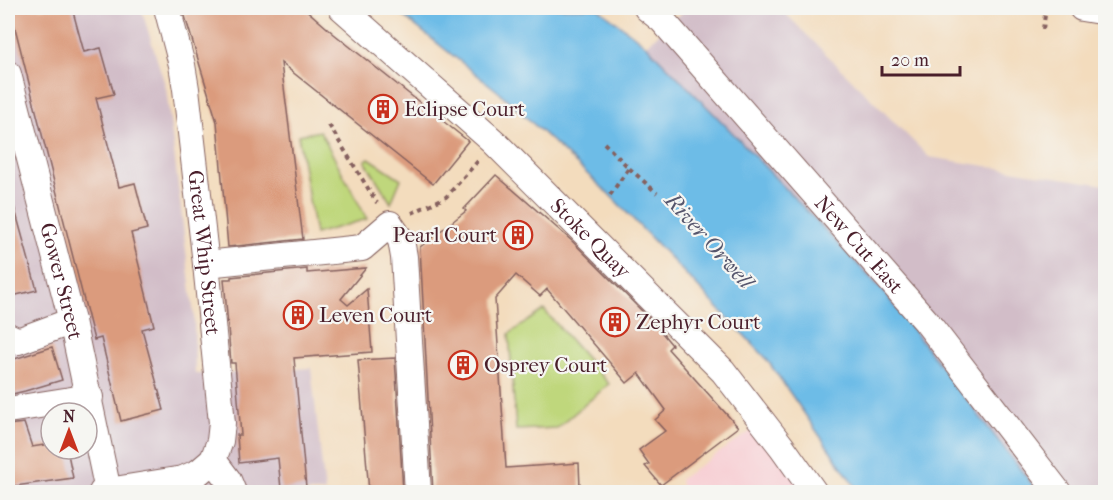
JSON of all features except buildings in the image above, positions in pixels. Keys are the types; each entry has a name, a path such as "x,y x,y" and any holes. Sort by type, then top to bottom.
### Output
{"street":[{"name":"Great Whip Street","path":"166,8 182,65 186,89 206,264 222,423 220,441 213,460"},
{"name":"Stoke Quay","path":"342,8 494,142 723,371 814,492"},
{"path":"1082,8 1106,12"},
{"name":"New Cut East","path":"655,14 926,321 1058,492"},
{"name":"Gower Street","path":"8,74 11,104 72,321 90,397 105,492"},
{"path":"353,255 390,224 401,240 418,492"},
{"path":"206,264 353,255 404,258"},
{"path":"8,336 18,341 72,321"},
{"path":"8,410 90,397"},
{"path":"105,492 183,479 199,472 213,460 228,480 233,492"}],"path":[{"path":"1043,29 1046,8"},
{"path":"329,125 390,224 446,197 494,142"},
{"path":"604,143 657,193"},
{"path":"610,195 629,168"}],"shaded area":[{"path":"8,8 141,8 166,88 194,316 195,374 311,368 325,492 8,492"},
{"path":"687,8 780,8 929,157 1105,185 1105,492 1038,492 883,291 646,45"},
{"path":"760,425 806,492 682,492 680,479"}],"green space":[{"path":"320,131 367,219 315,234 298,135"},
{"path":"369,158 401,179 391,203 365,161"},
{"path":"544,310 609,384 557,428 516,430 509,334"}],"water":[{"name":"River Orwell","path":"393,8 598,8 646,45 883,291 1038,492 859,492 765,357 610,195 500,93"}],"place":[{"name":"Eclipse Court","path":"383,109"},
{"name":"Pearl Court","path":"518,235"},
{"name":"Leven Court","path":"298,315"},
{"name":"Zephyr Court","path":"615,322"},
{"name":"Osprey Court","path":"463,365"}]}
